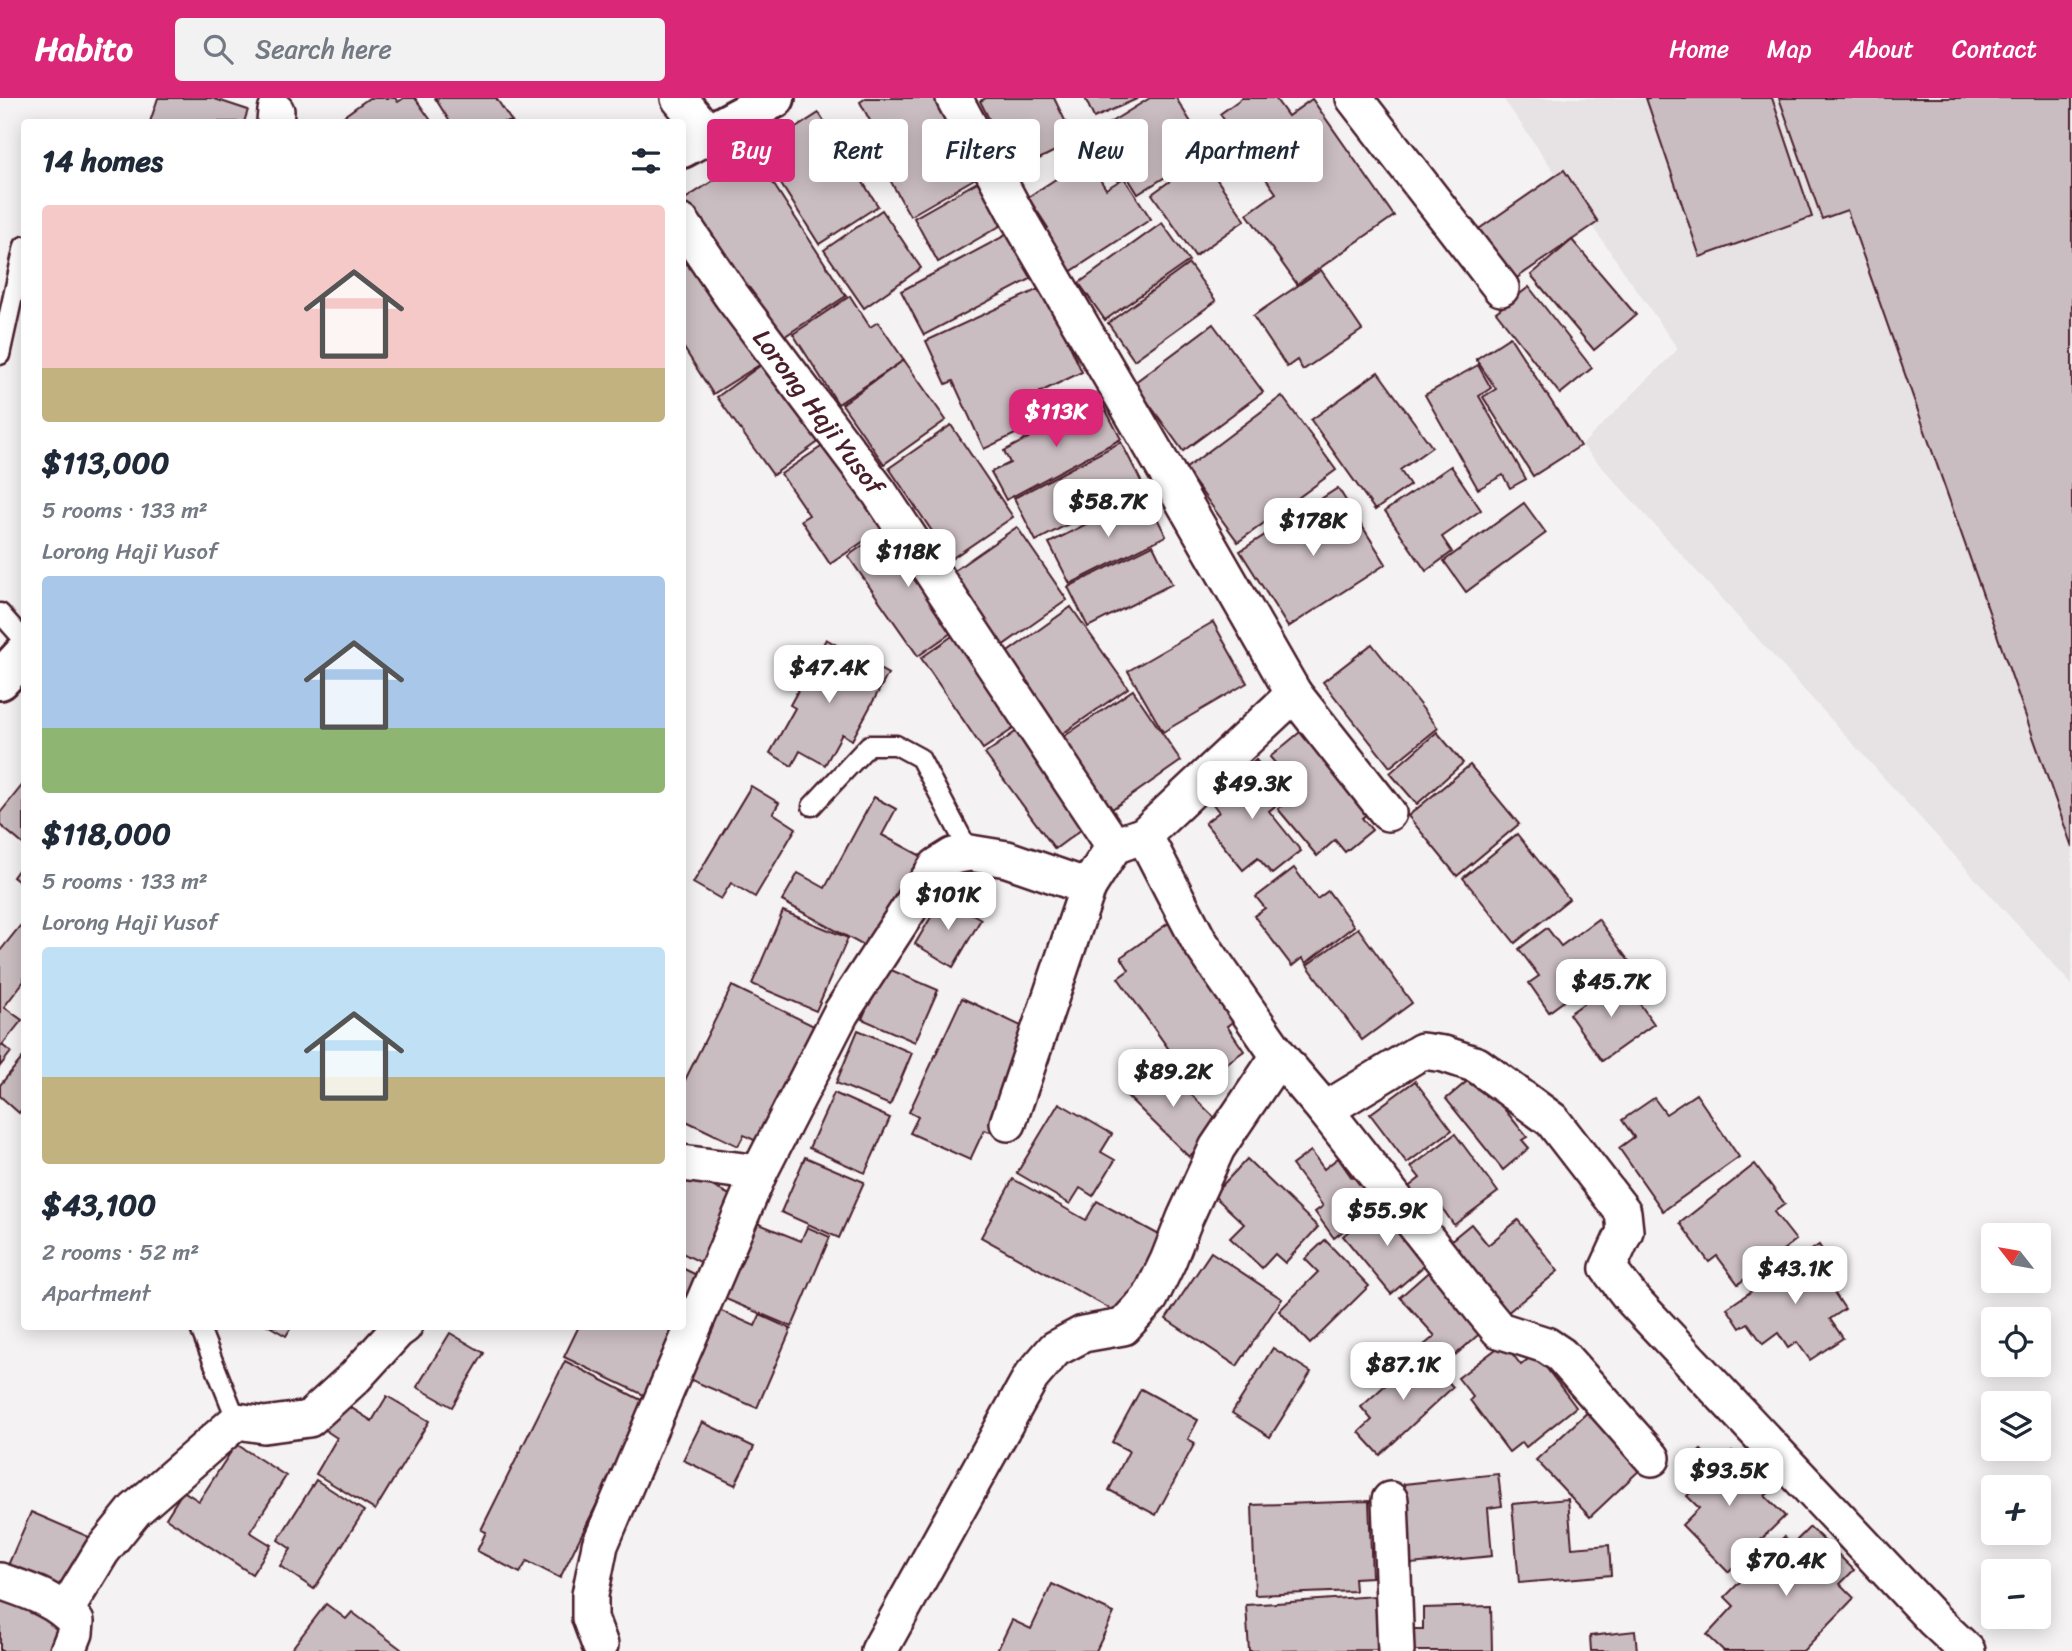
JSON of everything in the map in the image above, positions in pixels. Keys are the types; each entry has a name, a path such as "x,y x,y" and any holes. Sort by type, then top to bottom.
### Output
{"main road":[{"path":"695,141 775,98"},
{"path":"0,680 21,657"}],"street":[{"path":"678,98 695,141"},
{"path":"954,98 1020,221 1294,694 1388,813"},
{"path":"1354,98 1501,288"},
{"name":"Lorong Haji Yusof","path":"686,229 731,295 880,492 1279,1056 1499,1330 1546,1345 1560,1355 1652,1458"},
{"path":"1008,1123 1088,887 1129,841 1294,694"},
{"path":"600,1645 590,1618 590,1595 600,1545 760,1173 841,1013 903,916 937,866 953,856 970,853 1007,859 1088,887"},
{"path":"1325,1110 1422,1051 1444,1054 1477,1065 1552,1120 1623,1212 1625,1231 1608,1268 1632,1299 1934,1635 1967,1651"},
{"path":"879,1651 1031,1377 1055,1349 1083,1334 1123,1328 1150,1298 1217,1148 1279,1056"},
{"path":"686,1164 760,1173"},
{"path":"66,1610 102,1551 135,1510 237,1421 264,1425 309,1419 355,1377 398,1330"},
{"path":"1390,1500 1396,1651"},
{"path":"0,1581 47,1599 66,1610 76,1622 68,1651"}],"lane":[{"path":"0,355 21,260"},
{"path":"0,613 21,637"},
{"path":"812,806 869,745 896,745 920,758 970,853"},
{"path":"201,1330 237,1421"}],"shaded area":[{"path":"1503,98 2072,98 2072,985 1582,445 1678,349"}],"building":[{"path":"158,98 212,98 248,110 245,119 151,119"},
{"path":"369,98 395,98 398,102 404,98 415,98 430,119 346,119 344,116"},
{"path":"435,98 496,98 510,119 448,119"},
{"path":"866,98 937,98 949,119 922,119 922,182 969,182 910,216 891,182 908,182 908,119 869,119 860,102"},
{"path":"986,98 1054,98 1064,119 1054,119 1054,152 1040,158 1040,119 989,119 980,101"},
{"path":"1085,98 1139,98 1094,118"},
{"path":"1150,98 1176,98 1189,119 1162,119 1162,179 1138,194 1130,182 1148,182 1148,119 1116,119"},
{"path":"1242,98 1275,98 1288,116 1312,99 1394,216 1297,284 1247,214 1276,193 1268,182 1323,182 1323,119 1224,119 1220,114"},
{"path":"1646,98 1772,98 1812,217 1700,257"},
{"path":"1779,98 2072,98 2072,847 1847,210 1822,219"},
{"path":"819,113 823,119 810,119"},
{"path":"809,119 809,182 863,182 878,206 819,244 780,182 795,182 795,128"},
{"path":"1564,170 1598,222 1508,284 1473,233"},
{"path":"1054,180 1102,182 1106,189 1117,182 1127,182 1151,219 1070,272 1043,231 1048,228 1028,197"},
{"path":"711,182 772,182 846,296 782,338 762,307 754,313 686,211 686,198"},
{"path":"977,182 991,182 1012,219 938,262 914,218"},
{"path":"1169,182 1219,182 1245,220 1195,256 1152,194"},
{"path":"882,210 921,268 864,308 824,250"},
{"path":"1162,223 1189,261 1105,320 1079,283"},
{"path":"1017,229 1040,274 924,335 901,291"},
{"path":"686,235 764,362 713,394 686,351"},
{"path":"1572,240 1636,315 1594,350 1531,275"},
{"path":"1189,264 1216,301 1134,360 1108,323"},
{"path":"1321,270 1362,330 1303,370 1297,360 1287,367 1253,316"},
{"path":"1043,287 1082,372 1040,392 1051,417 984,449 953,381 946,384 926,341"},
{"path":"1529,287 1592,368 1560,394 1496,312"},
{"path":"850,296 870,327 878,322 904,360 838,404 793,334"},
{"path":"1213,324 1263,392 1183,451 1134,383"},
{"path":"1510,337 1580,446 1533,476 1483,397 1496,389 1476,359"},
{"path":"776,354 832,432 773,475 717,397"},
{"path":"904,360 946,420 884,464 842,404"},
{"path":"1478,365 1491,388 1479,396 1526,479 1510,488 1503,475 1478,489 1425,395"},
{"path":"1378,372 1432,447 1400,470 1410,485 1375,510 1311,420"},
{"path":"1282,396 1336,470 1238,542 1185,469"},
{"path":"1100,399 1121,439 1006,500 991,472 1010,463 1004,451"},
{"path":"951,425 1013,517 951,559 889,468"},
{"path":"839,435 895,520 830,564 801,520 809,515 781,474"},
{"path":"1121,442 1143,485 1036,541 1014,498"},
{"path":"1451,466 1481,510 1442,537 1452,552 1426,571 1385,511"},
{"path":"1338,488 1386,564 1288,627 1240,551"},
{"path":"1145,494 1166,536 1070,584 1049,543"},
{"path":"1524,503 1546,533 1466,592 1444,561"},
{"path":"897,521 968,621 918,656 848,556"},
{"path":"1017,527 1067,600 999,648 948,575"},
{"path":"1153,545 1172,584 1088,627 1068,587"},
{"path":"1071,607 1128,688 1062,734 1005,654"},
{"path":"1213,622 1247,683 1163,732 1128,671"},
{"path":"968,625 1031,717 983,749 921,658"},
{"path":"826,639 888,674 852,740 842,734 825,765 800,751 792,766 770,753 795,708 790,705"},
{"path":"1372,644 1438,728 1390,767 1323,682"},
{"path":"1133,690 1181,761 1112,809 1063,737"},
{"path":"1032,720 1101,815 1055,849 985,754"},
{"path":"1312,722 1372,810 1362,818 1372,830 1345,852 1335,840 1317,856 1278,809 1299,791 1270,757"},
{"path":"1437,732 1463,763 1417,804 1390,773"},
{"path":"1256,760 1286,797 1269,811 1301,851 1272,874 1258,858 1243,870 1205,823 1219,812 1209,799"},
{"path":"1470,765 1519,824 1457,876 1408,816"},
{"path":"751,786 779,803 773,813 796,828 755,897 731,883 721,899 693,883"},
{"path":"21,787 21,842 0,825 0,813"},
{"path":"874,797 896,809 882,835 923,857 873,951 782,901 798,873 825,888"},
{"path":"1517,834 1569,899 1515,943 1463,878"},
{"path":"21,866 21,884 13,877"},
{"path":"1294,868 1317,899 1328,891 1354,926 1306,963 1302,958 1292,966 1254,916 1265,908 1256,897"},
{"path":"943,897 981,919 953,967 915,944"},
{"path":"783,911 848,938 816,1011 752,984"},
{"path":"1598,919 1631,964 1584,998 1579,990 1549,1012 1529,983 1539,976 1519,949 1547,928 1561,946"},
{"path":"1170,922 1238,1018 1227,1026 1244,1051 1206,1078 1194,1061 1183,1069 1118,978 1129,970 1121,957"},
{"path":"20,926 21,985 4,1007 21,1021 2,1045 11,1052 0,1066 0,951"},
{"path":"1358,928 1412,1003 1362,1040 1307,965"},
{"path":"884,967 938,990 915,1042 862,1019"},
{"path":"1621,977 1654,1024 1602,1061 1569,1014"},
{"path":"732,986 818,1028 762,1144 744,1135 738,1146 686,1121 686,1078"},
{"path":"962,998 1036,1033 990,1132 984,1130 970,1160 910,1133 918,1117 909,1112"},
{"path":"858,1030 912,1053 890,1105 836,1083"},
{"path":"21,1060 19,1113 0,1096 0,1085"},
{"path":"1157,1061 1221,1124 1189,1157 1124,1093"},
{"path":"1471,1078 1486,1096 1492,1094 1527,1137 1522,1140 1529,1148 1503,1170 1446,1099"},
{"path":"1415,1081 1452,1130 1407,1163 1370,1114"},
{"path":"834,1093 890,1118 865,1173 809,1148"},
{"path":"1696,1094 1739,1157 1663,1211 1619,1148 1634,1137 1622,1120 1654,1098 1666,1114"},
{"path":"1059,1103 1112,1134 1101,1152 1115,1160 1093,1196 1080,1188 1070,1204 1017,1173"},
{"path":"1455,1134 1498,1192 1454,1225 1440,1205 1426,1216 1406,1189 1420,1178 1411,1167"},
{"path":"1311,1151 1324,1169 1338,1158 1352,1178 1361,1172 1382,1201 1334,1238 1315,1212 1323,1206 1292,1165"},
{"path":"805,1157 864,1182 839,1238 781,1212"},
{"path":"1247,1159 1318,1227 1285,1263 1275,1254 1262,1268 1230,1238 1244,1224 1213,1195"},
{"path":"1755,1164 1785,1204 1774,1212 1796,1240 1738,1284 1717,1256 1709,1262 1680,1223"},
{"path":"686,1173 738,1199 704,1264 686,1255"},
{"path":"1013,1179 1086,1220 1097,1201 1163,1237 1121,1315 981,1237"},
{"path":"1382,1202 1431,1260 1391,1294 1343,1236"},
{"path":"1518,1220 1558,1271 1501,1318 1443,1247 1471,1224 1488,1245"},
{"path":"752,1221 801,1241 807,1227 830,1237 792,1327 721,1297"},
{"path":"1325,1240 1369,1286 1310,1344 1279,1311 1318,1272 1305,1259"},
{"path":"1819,1245 1836,1270 1824,1277 1845,1309 1830,1319 1843,1338 1810,1360 1797,1342 1788,1348 1778,1333 1763,1344 1748,1323 1740,1328 1727,1308"},
{"path":"1211,1252 1282,1299 1237,1366 1166,1319"},
{"path":"1433,1268 1486,1328 1443,1366 1424,1345 1435,1336 1400,1297"},
{"path":"686,1270 705,1279 686,1317"},
{"path":"719,1310 755,1326 760,1315 791,1329 757,1408 689,1379"},
{"path":"276,1330 290,1330 286,1336"},
{"path":"577,1330 680,1330 648,1397 564,1357"},
{"path":"450,1333 484,1353 452,1407 417,1387"},
{"path":"1504,1343 1521,1365 1535,1353 1576,1407 1526,1447 1522,1442 1509,1452 1470,1400 1473,1397 1458,1378"},
{"path":"1273,1348 1311,1372 1270,1437 1232,1413"},
{"path":"1422,1352 1453,1387 1380,1455 1359,1432 1372,1420 1361,1407"},
{"path":"565,1361 647,1403 560,1578 527,1561 520,1573 477,1551 486,1532 481,1530"},
{"path":"1141,1389 1198,1420 1188,1439 1195,1443 1156,1515 1109,1490 1129,1451 1112,1442"},
{"path":"387,1396 429,1421 375,1510 316,1474 337,1438 325,1430 342,1402 372,1421"},
{"path":"1591,1409 1644,1466 1590,1517 1536,1460"},
{"path":"702,1422 754,1447 735,1485 683,1460"},
{"path":"236,1444 286,1476 250,1532 271,1545 252,1574 166,1518 183,1491 199,1501"},
{"path":"1701,1450 1717,1467 1732,1451 1771,1491 1765,1496 1785,1516 1728,1572 1682,1525 1699,1508 1687,1496 1698,1485 1682,1468"},
{"path":"1498,1474 1502,1506 1488,1508 1492,1556 1411,1564 1404,1484"},
{"path":"316,1480 364,1511 314,1589 280,1566 291,1549 278,1540"},
{"path":"1568,1499 1572,1548 1609,1545 1611,1575 1519,1583 1512,1504"},
{"path":"1369,1501 1372,1577 1354,1578 1355,1591 1255,1595 1252,1505"},
{"path":"31,1512 96,1540 71,1598 6,1570"},
{"path":"1810,1527 1854,1570 1840,1584 1854,1598 1803,1651 1724,1651 1707,1635 1734,1606 1725,1597 1784,1537 1792,1545"},
{"path":"1052,1584 1114,1613 1096,1651 997,1651 1012,1620 1031,1629"},
{"path":"1375,1596 1378,1650 1249,1651 1246,1605"},
{"path":"0,1599 62,1625 51,1651 0,1651"},
{"path":"326,1604 346,1619 352,1612 401,1649 400,1651 290,1651"},
{"path":"1491,1606 1492,1651 1410,1651 1409,1629 1423,1629 1423,1608"},
{"path":"1635,1631 1637,1651 1591,1651 1590,1636"}]}
